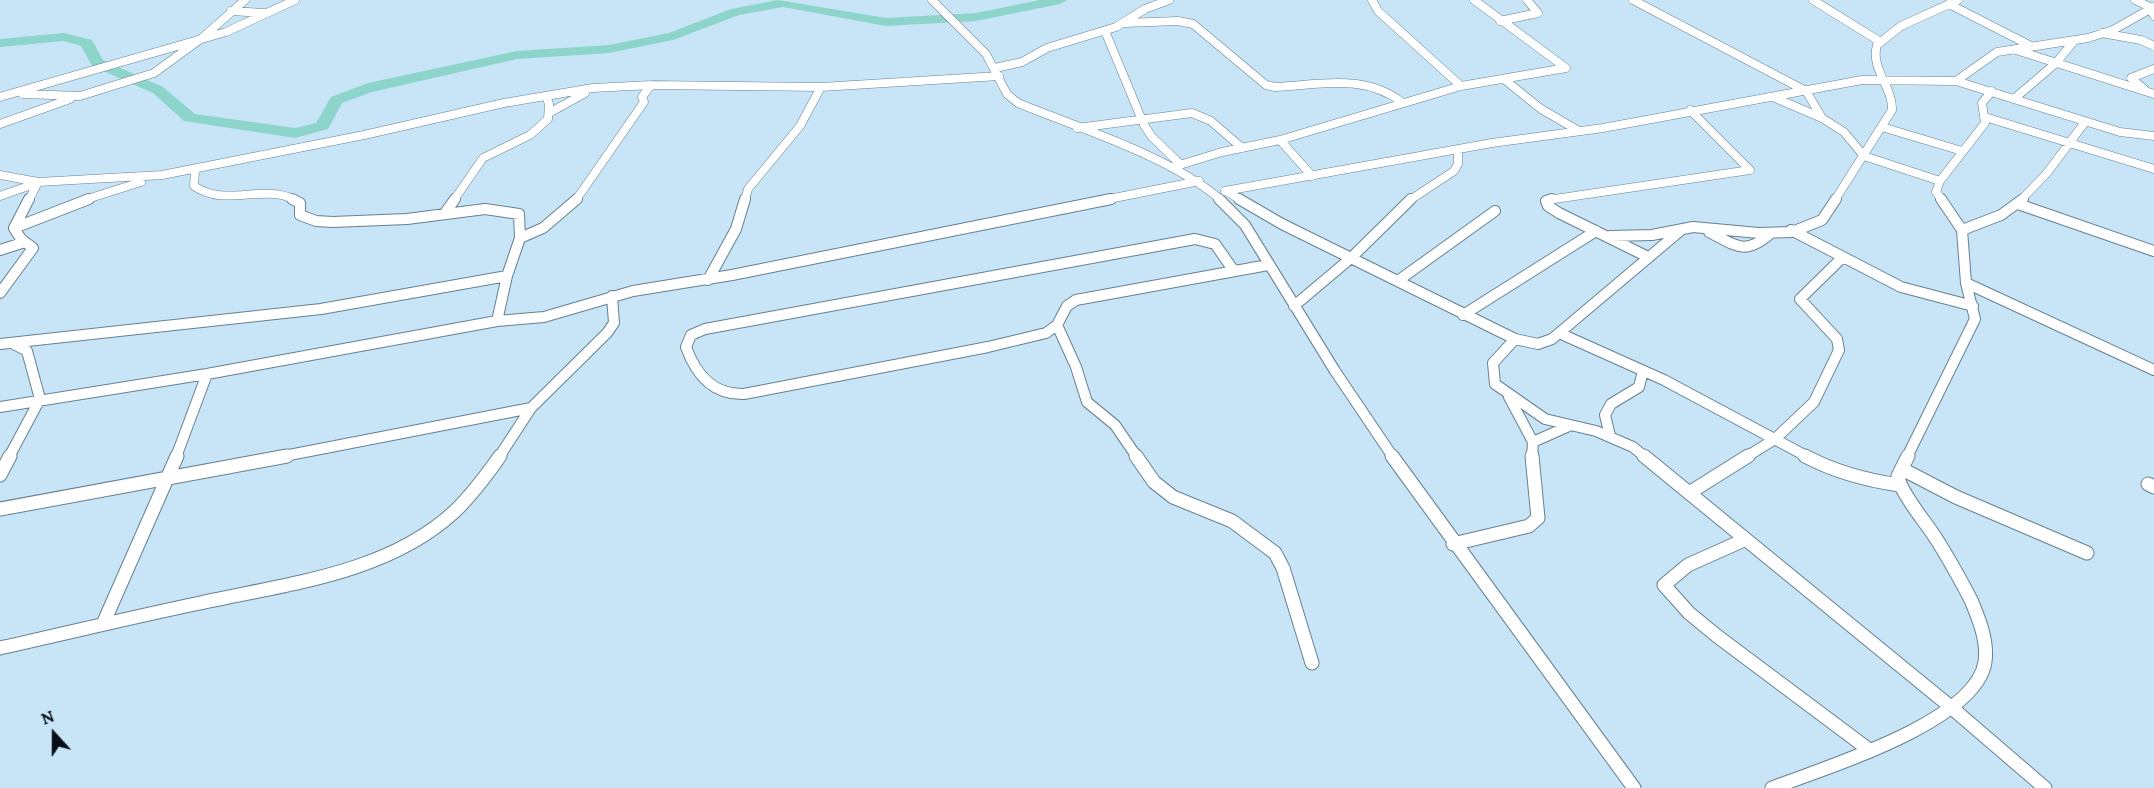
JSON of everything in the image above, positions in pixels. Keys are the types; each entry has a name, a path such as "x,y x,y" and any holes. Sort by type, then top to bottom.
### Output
{"street":[{"path":"0,124 153,73 197,42 245,0"},
{"path":"0,97 197,42 226,32 295,0"},
{"path":"932,0 986,54 1007,94 1018,103 1177,166 1212,192 1245,225 1322,352 1453,544 1634,788"},
{"path":"0,175 38,182 159,176 195,171 593,88 651,85 821,87 997,72 1022,62 1047,48 1105,32 1145,9 1169,0"},
{"path":"1372,0 1378,11 1461,86"},
{"path":"1177,166 1242,148 1280,141 1461,86 1566,68 1473,0"},
{"path":"1500,21 1538,13 1527,0"},
{"path":"1633,0 1806,91 1822,118"},
{"path":"1813,0 1879,41"},
{"path":"1610,236 1653,235 1701,228 1749,234 1771,233 1810,226 1822,220 1892,110 1893,102 1882,79 1875,54 1879,41 1905,24 1958,0"},
{"path":"2134,0 2153,11"},
{"path":"1949,4 2032,46"},
{"path":"231,11 264,13"},
{"path":"1956,81 1997,52 2010,48 2074,41 2102,33 2153,11"},
{"path":"1124,23 1178,21 1193,24 1266,86 1363,83 1386,90 1403,103"},
{"path":"1105,32 1141,119 1152,137 1177,166"},
{"path":"2102,33 2141,40 2154,46"},
{"path":"2015,98 2056,63 2074,41"},
{"path":"2010,48 2154,94"},
{"path":"2154,69 2132,78 2154,94"},
{"path":"1212,192 1579,131 1806,91 1844,82 1882,79 1956,81 2120,132 2153,137"},
{"path":"1505,80 1541,109 1579,131"},
{"path":"520,238 542,230 560,218 580,198 644,102 642,97 651,85"},
{"path":"708,280 735,229 748,189 800,126 821,87"},
{"path":"549,113 593,88"},
{"path":"0,90 11,94 80,96"},
{"path":"1899,485 1902,469 1973,328 1973,306 1966,283 1962,230 1936,192 1940,180 1985,123 1985,117 1980,109 1982,100 1992,91"},
{"path":"445,213 483,158 499,148 530,135 548,120 546,96"},
{"path":"1773,97 1822,118 1844,132 1864,156 1940,180"},
{"path":"1646,256 1548,207 1546,201 1556,197 1750,170 1690,110"},
{"path":"1077,128 1180,114 1203,116 1242,148"},
{"path":"1985,117 2143,168 2154,174"},
{"path":"1962,230 1982,226 2018,204 2044,179 2085,122"},
{"path":"1882,127 1962,151"},
{"path":"1280,141 1312,176"},
{"path":"1294,306 1351,258 1413,197 1454,171 1458,164 1458,150"},
{"path":"2143,168 2154,169"},
{"path":"195,171 194,186 198,190 230,196 286,195 300,203 300,215 308,221 364,222 445,213 509,210 519,214 520,238 507,276 497,321"},
{"path":"14,228 78,202 159,176"},
{"path":"0,407 207,374 497,321 544,317 570,312 612,296 708,280 1199,181"},
{"path":"0,196 38,182"},
{"path":"14,228 38,182"},
{"path":"1226,191 1282,224 1399,280 1463,315 1515,339 1538,344 1559,333 1646,256 1682,229"},
{"path":"2018,204 2154,251"},
{"path":"1399,280 1495,211"},
{"path":"0,293 33,248 14,228"},
{"path":"1701,228 1740,248 1752,248 1771,233"},
{"path":"1791,230 1901,287 1973,306"},
{"path":"1463,315 1596,231"},
{"path":"1234,272 1215,242 1208,238 1195,238 712,328 692,334 687,341 686,349 700,379 731,395 988,348 1046,333 1057,326 1067,306 1076,300 1234,272 1268,265"},
{"path":"0,250 25,242"},
{"path":"1689,493 1775,439 1814,402 1839,350 1837,339 1800,299 1843,257"},
{"path":"0,344 305,311 507,276"},
{"path":"1966,283 2154,370"},
{"path":"0,648 311,580 365,565 404,546 440,524 467,500 484,480 531,408 607,333 614,322 612,296"},
{"path":"1057,326 1076,367 1081,389 1087,402 1114,426 1154,482 1173,497 1232,521 1275,553 1283,568 1311,663"},
{"path":"1559,333 1664,380 1810,459 1845,474 1899,485 1937,538 1967,592 1983,634 1985,661 1976,684 1952,708 1868,749 1772,788"},
{"path":"1515,339 1493,363 1495,384 1545,419 1610,436 1633,447 1952,708 2045,788"},
{"path":"0,475 40,399 27,351 12,343"},
{"path":"1610,436 1605,415 1611,404 1639,387 1643,371"},
{"path":"103,624 168,479 207,374"},
{"path":"1453,544 1529,526 1538,518 1533,442 1507,393"},
{"path":"0,509 168,479 531,408"},
{"path":"1533,442 1553,431 1575,425"},
{"path":"1902,469 1956,496 2087,553"},
{"path":"1744,540 1679,571 1667,578 1664,585 1677,603 1724,643 1797,694 1868,749"}],"waterway":[{"path":"0,43 64,37 87,43 97,63 158,90 190,118 295,133 322,126 336,100 368,88 517,55 609,49 673,36 736,12 783,3 886,22 976,17 1060,0"}]}
